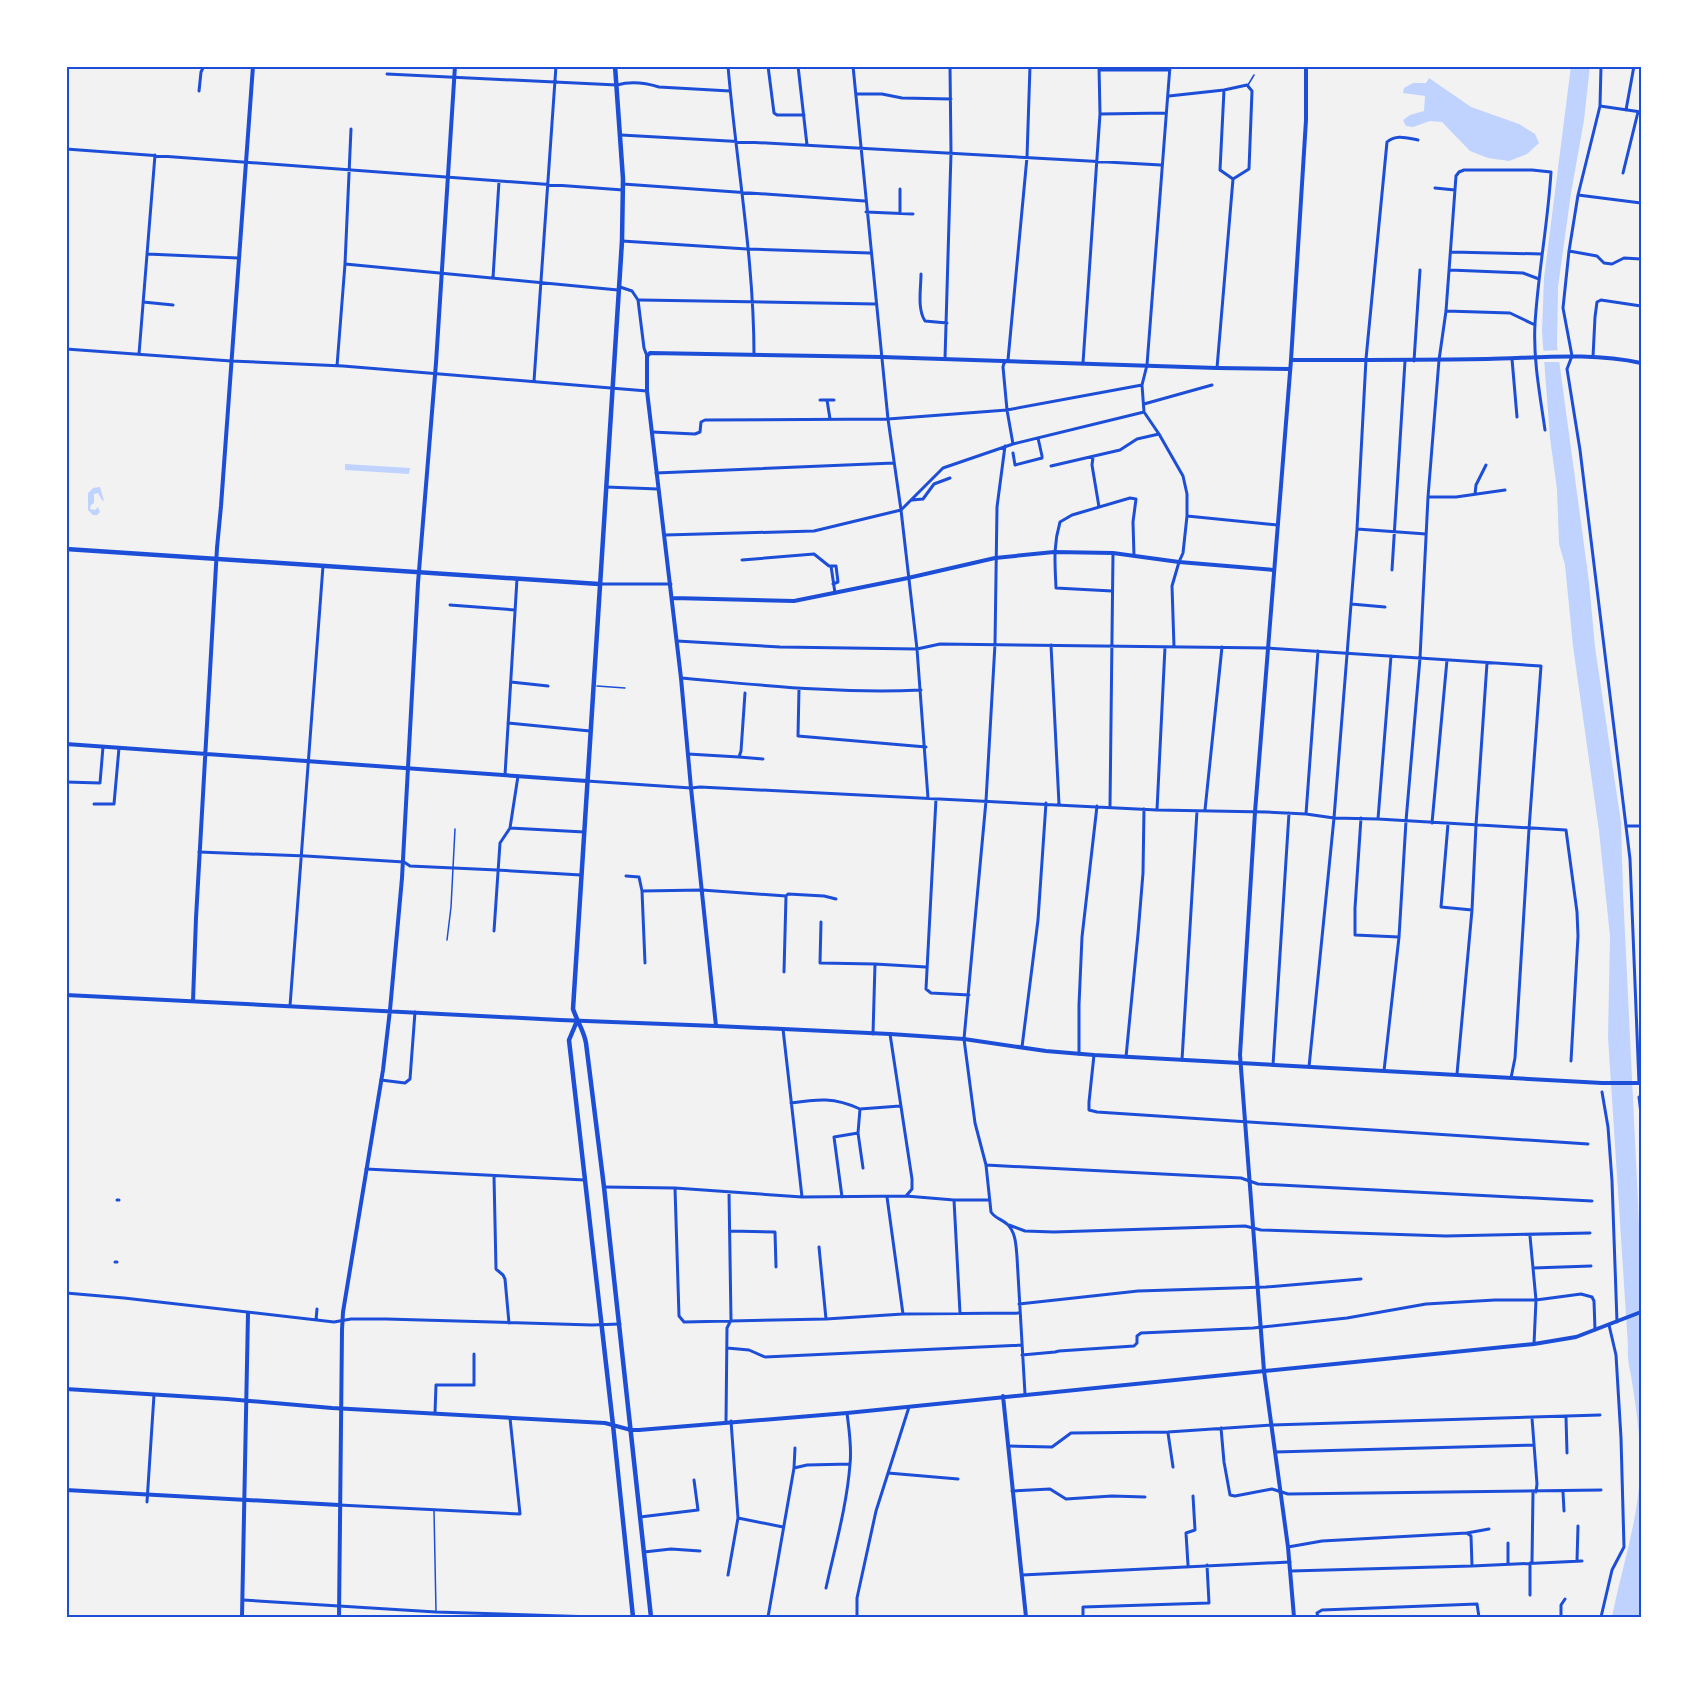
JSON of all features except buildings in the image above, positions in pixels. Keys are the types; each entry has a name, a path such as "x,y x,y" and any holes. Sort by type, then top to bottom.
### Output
{"main road":[{"path":"615,66 623,187 620,288 573,1009 586,1039 620,1324 650,1617"},
{"path":"66,549 599,584"},
{"path":"577,1021 569,1040 633,1617"}],"street":[{"path":"199,91 204,66"},
{"path":"193,1001 204,754 253,66"},
{"path":"331,66 353,66"},
{"path":"339,1617 340,1408 343,1321 381,1080 404,862 419,573 455,66"},
{"path":"534,382 556,66"},
{"path":"728,66 753,302 754,355"},
{"path":"768,66 774,113 804,115"},
{"path":"798,66 807,145"},
{"path":"853,66 888,419 917,649 928,798"},
{"path":"945,359 948,323 951,153 950,66"},
{"path":"1013,444 1003,367 1008,360 1027,157 1030,66"},
{"path":"1294,1617 1290,1562 1264,1371 1240,1063 1255,812 1290,369 1306,120 1306,66"},
{"path":"66,995 577,1021 890,1034 964,1039 1046,1051 1094,1055 1639,1083 1635,950 1627,826 1580,450 1567,369 1572,356 1563,308 1578,195 1599,106 1601,66"},
{"path":"1626,110 1634,66"},
{"path":"1083,363 1100,114 1099,68 1170,68 1148,365 1142,385 1144,412 1183,476 1187,494 1184,553 1172,586 1174,647"},
{"path":"387,74 617,84 625,82 660,87 730,91"},
{"path":"1169,96 1247,85 1252,91 1249,169 1233,179"},
{"path":"1224,90 1220,170 1233,179"},
{"path":"856,94 951,99"},
{"path":"1599,106 1640,112 1623,173"},
{"path":"1100,114 1166,113"},
{"path":"337,366 345,264 351,129"},
{"path":"621,135 1162,165"},
{"path":"1309,1067 1334,818 1357,529 1366,359 1387,142 1396,137 1418,140"},
{"path":"66,149 548,185 865,201"},
{"path":"139,354 154,156"},
{"path":"1384,1071 1399,937 1439,360 1450,270 1456,176 1464,170 1551,172 1535,325 1545,430"},
{"path":"1217,368 1233,179"},
{"path":"493,278 500,181"},
{"path":"1435,188 1455,190"},
{"path":"900,189 900,213"},
{"path":"1578,195 1641,203"},
{"path":"866,212 914,214"},
{"path":"622,241 747,249 870,253"},
{"path":"1569,251 1597,256 1604,263 1612,264 1624,258 1641,259"},
{"path":"1451,252 1542,254"},
{"path":"147,254 238,258"},
{"path":"345,264 541,283 620,288 632,291 638,300 647,356 647,391 651,432 673,598 716,1026"},
{"path":"1414,361 1420,270"},
{"path":"1450,270 1522,273 1539,279"},
{"path":"921,274 923,319 948,323"},
{"path":"638,300 876,304"},
{"path":"1593,357 1597,302 1601,300 1641,306"},
{"path":"143,302 173,305"},
{"path":"1446,311 1510,313 1535,325"},
{"path":"66,349 435,373 647,391"},
{"path":"647,356 650,353 882,357 1290,369"},
{"path":"1290,360 1414,361 1572,356 1618,358 1641,363"},
{"path":"1512,358 1517,417"},
{"path":"1392,570 1405,361"},
{"path":"651,432 695,434 700,432 701,422 705,420 888,419 1007,410 1142,385"},
{"path":"1143,404 1212,386"},
{"path":"820,400 834,400"},
{"path":"826,400 830,419"},
{"path":"665,535 814,531 901,510 943,468 1005,446 1144,412"},
{"path":"1051,466 1120,450 1137,439 1159,434"},
{"path":"1013,453 1014,464 1017,466 1042,459 1038,438"},
{"path":"1005,446 997,507 995,644 986,801 964,1039 975,1123 986,1165 993,1216 1025,1231 1054,1232 1245,1226 1261,1230 1446,1236 1590,1233"},
{"path":"1092,457 1099,507"},
{"path":"656,473 894,463"},
{"path":"1475,494 1476,485 1486,465"},
{"path":"910,500 922,499 937,482 950,478"},
{"path":"606,486 658,489"},
{"path":"1428,497 1456,497 1504,490"},
{"path":"1112,591 1056,588 1054,552 1060,522 1071,515 1130,498 1136,499 1133,522 1134,556"},
{"path":"1187,516 1278,525"},
{"path":"1357,529 1426,534"},
{"path":"673,598 794,601 995,558 1054,552 1113,553 1179,562 1274,570"},
{"path":"1110,807 1113,553"},
{"path":"742,560 814,554 831,566 835,593"},
{"path":"290,1006 323,566"},
{"path":"505,775 517,579"},
{"path":"599,584 671,585"},
{"path":"1351,604 1385,607"},
{"path":"450,605 515,610"},
{"path":"677,641 780,647 917,649 940,644 1268,648 1541,666 1515,1058 1511,1078"},
{"path":"1051,645 1059,804"},
{"path":"1157,810 1165,646"},
{"path":"1205,811 1222,647"},
{"path":"1306,814 1318,651"},
{"path":"1378,819 1391,656"},
{"path":"1432,823 1447,660"},
{"path":"1457,1074 1472,910 1487,663"},
{"path":"681,678 799,689 879,692 921,690"},
{"path":"511,682 548,686"},
{"path":"799,689 798,736 926,747"},
{"path":"739,757 745,693"},
{"path":"508,723 590,730"},
{"path":"66,744 691,788 712,787 1157,810 1289,813 1334,818 1566,830 1578,936 1570,1060"},
{"path":"66,782 100,783 103,747"},
{"path":"94,804 114,804 118,748"},
{"path":"688,754 763,759"},
{"path":"494,931 500,843 510,828 518,776"},
{"path":"936,798 926,989 931,993 969,995"},
{"path":"1022,1047 1038,920 1046,803"},
{"path":"1079,1054 1082,937 1097,806"},
{"path":"1126,1057 1142,894 1144,809"},
{"path":"1182,1060 1197,811"},
{"path":"1272,1065 1289,813"},
{"path":"1361,818 1355,935 1399,937"},
{"path":"1448,824 1441,908 1472,910"},
{"path":"1627,826 1641,826"},
{"path":"510,828 584,832"},
{"path":"199,852 404,862 410,866 581,875"},
{"path":"626,876 639,878 642,891 645,963"},
{"path":"642,891 702,890 786,896 788,894 824,896 836,899"},
{"path":"784,972 786,896"},
{"path":"820,922 820,963 926,967"},
{"path":"873,1034 876,964"},
{"path":"381,1080 405,1083 410,1079 415,1012"},
{"path":"783,1029 801,1197"},
{"path":"890,1034 912,1179 912,1189 906,1196"},
{"path":"1094,1055 1089,1110 1097,1112 1588,1144"},
{"path":"1602,1092 1608,1127 1619,1321"},
{"path":"1639,1097 1641,1114"},
{"path":"791,1103 820,1099 849,1104 860,1109 901,1106"},
{"path":"860,1109 858,1133 863,1168"},
{"path":"842,1197 834,1137 858,1133"},
{"path":"986,1165 1241,1178 1258,1184 1270,1185 1592,1201"},
{"path":"366,1169 585,1180"},
{"path":"494,1175 496,1269 505,1279 509,1323"},
{"path":"604,1187 675,1188 801,1197 906,1196 989,1200"},
{"path":"675,1188 679,1316 684,1322 826,1319 903,1314 1019,1313"},
{"path":"729,1192 731,1320 727,1328 729,1422 738,1518 729,1575"},
{"path":"887,1197 903,1314"},
{"path":"954,1200 960,1313"},
{"path":"1008,1225 1014,1235 1017,1257 1024,1394"},
{"path":"730,1231 775,1232 776,1267"},
{"path":"1530,1236 1536,1300 1534,1344"},
{"path":"819,1247 826,1319"},
{"path":"1533,1268 1591,1266"},
{"path":"1019,1304 1138,1291 1266,1287 1360,1279"},
{"path":"66,1293 334,1322 351,1319 386,1319 620,1324"},
{"path":"1022,1355 1134,1346 1137,1343 1137,1336 1141,1333 1260,1327 1347,1318 1426,1304 1536,1300 1581,1294 1592,1297 1594,1301 1596,1330"},
{"path":"316,1320 317,1309"},
{"path":"66,1389 605,1423 631,1430 847,1413 1534,1344 1576,1337 1641,1312"},
{"path":"242,1617 248,1313"},
{"path":"1601,1617 1612,1570 1624,1547 1616,1355 1609,1325"},
{"path":"727,1348 749,1350 765,1357 1021,1345"},
{"path":"435,1413 436,1385 474,1385 474,1354"},
{"path":"147,1502 154,1395"},
{"path":"1004,1396 1026,1617"},
{"path":"857,1617 857,1598 876,1511 910,1406"},
{"path":"826,1587 850,1464 847,1413"},
{"path":"1008,1446 1052,1447 1071,1433 1168,1432 1272,1425 1600,1415"},
{"path":"1566,1417 1567,1453"},
{"path":"66,1490 520,1514 510,1418"},
{"path":"1530,1595 1534,1492 1537,1484 1532,1418"},
{"path":"1221,1428 1230,1495 1235,1496 1272,1489 1288,1494 1601,1490"},
{"path":"1168,1432 1173,1467"},
{"path":"1275,1452 1534,1445"},
{"path":"768,1617 794,1468 795,1448"},
{"path":"794,1468 807,1465 850,1464"},
{"path":"888,1473 958,1479"},
{"path":"640,1517 698,1510 694,1480"},
{"path":"1012,1491 1050,1490 1066,1498 1145,1497"},
{"path":"1563,1491 1564,1511"},
{"path":"1188,1566 1186,1533 1195,1530 1193,1496"},
{"path":"738,1518 783,1527"},
{"path":"1291,1571 1579,1561 1578,1526"},
{"path":"1288,1547 1322,1541 1467,1533 1489,1529"},
{"path":"1467,1533 1471,1536 1472,1566"},
{"path":"1508,1543 1508,1564"},
{"path":"644,1552 671,1548 700,1551"},
{"path":"1021,1575 1290,1562"},
{"path":"1083,1617 1083,1607 1209,1603 1207,1565"},
{"path":"1561,1617 1561,1605 1565,1599"},
{"path":"243,1600 436,1612 594,1617"},
{"path":"1318,1617 1317,1613 1322,1610 1477,1604 1479,1617"}],"lane":[{"path":"1247,85 1254,75"},
{"path":"593,686 626,688"},
{"path":"447,940 455,829"},
{"path":"434,1510 436,1612"}],"water":[{"path":"1571,66 1590,66 1584,120 1558,287 1557,345 1589,582 1595,647 1621,823 1641,1265 1641,1617 1612,1617 1637,1500 1639,1440 1628,1356 1608,1037 1610,936 1599,831 1573,646 1565,565 1559,544 1557,489 1550,438 1542,332 1544,278"},
{"path":"1429,78 1471,107 1519,124 1535,134 1539,143 1527,154 1509,161 1488,158 1470,151 1442,122 1430,121 1413,127 1406,126 1403,120 1410,115 1424,111 1425,96 1403,93 1404,88 1413,83 1426,83"},
{"path":"345,464 410,468 409,474 345,470"},
{"path":"100,487 104,501 98,493 94,494 94,503 90,509 95,510 98,507 100,512 93,515 88,510 88,493 93,488"}],"pier":[{"path":"1561,350 1562,362 1541,362 1540,351"}]}
